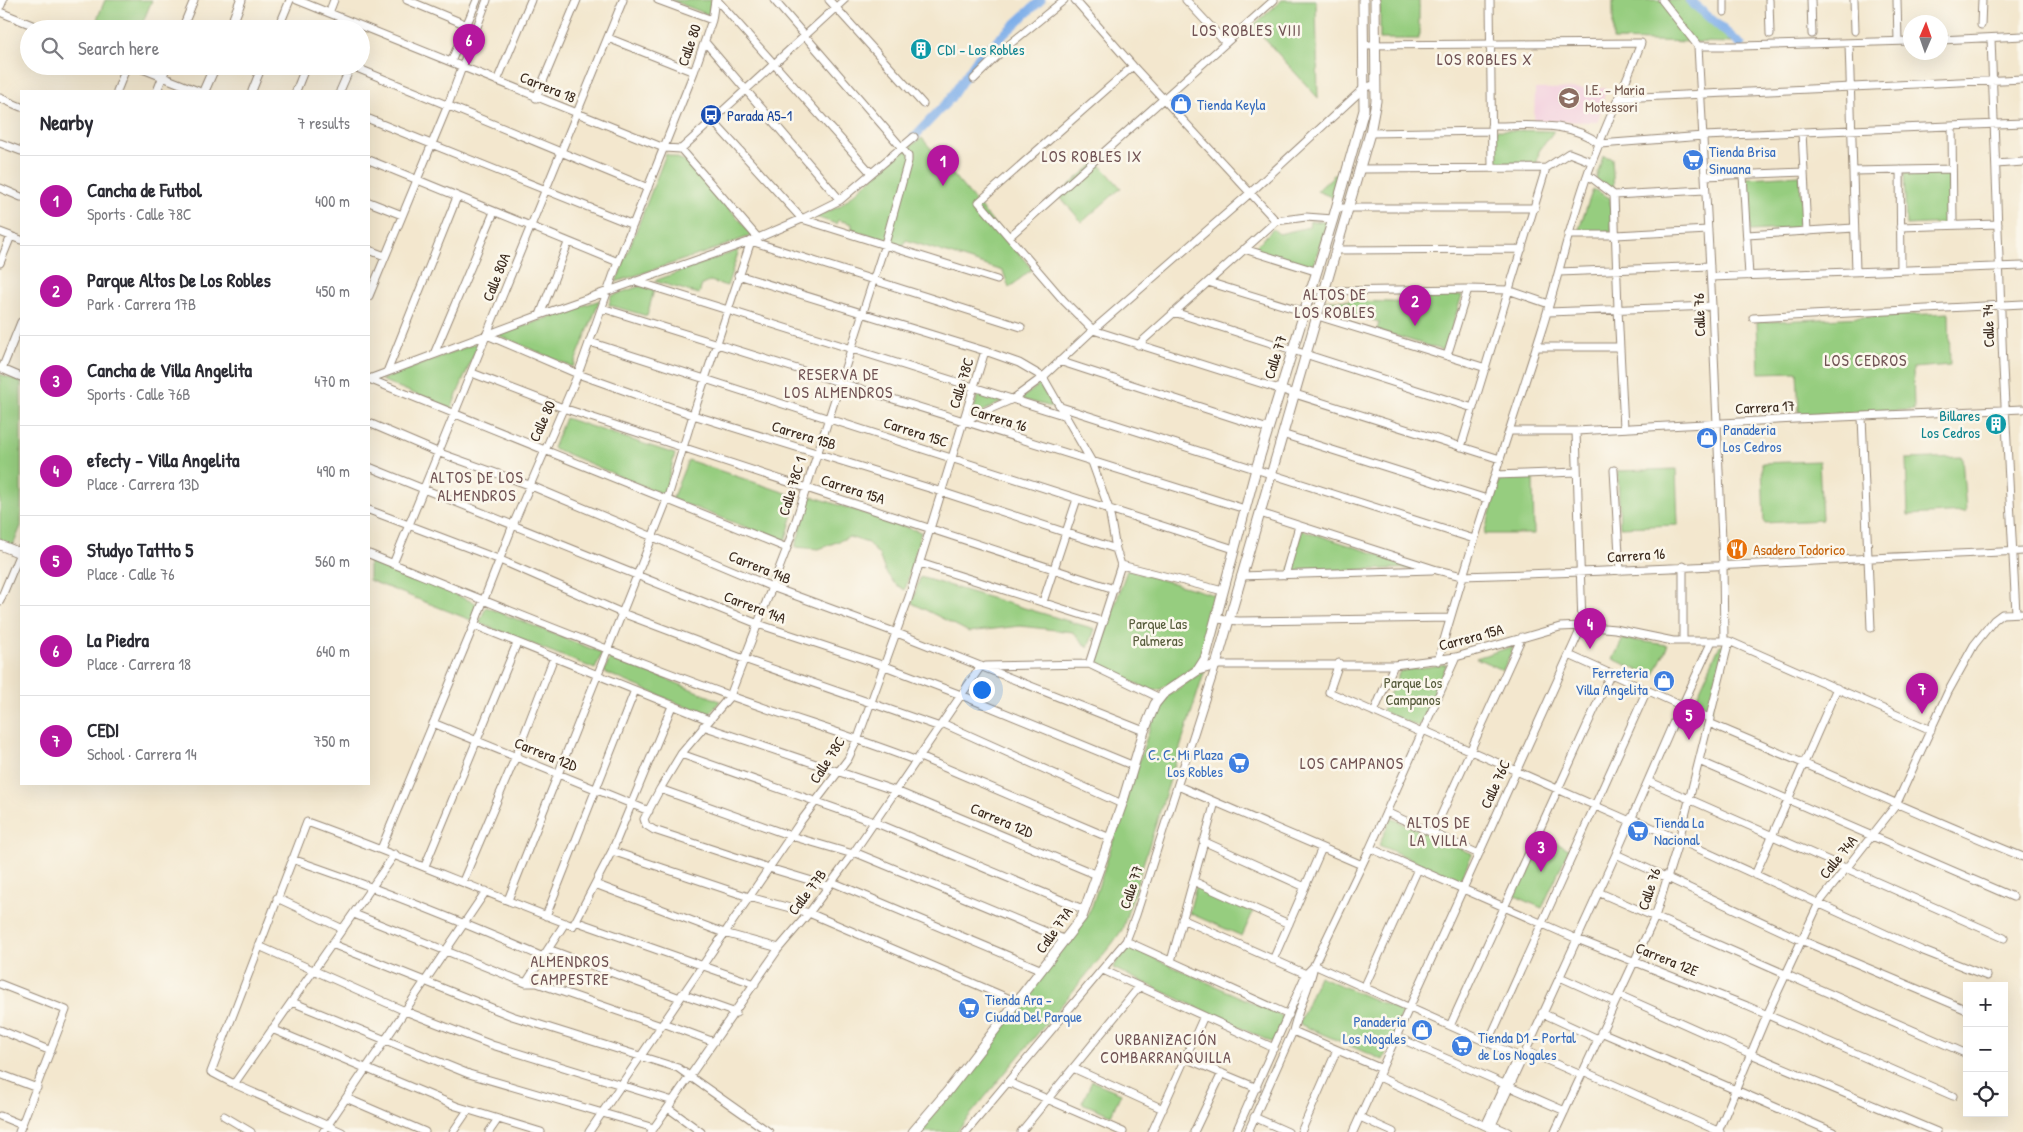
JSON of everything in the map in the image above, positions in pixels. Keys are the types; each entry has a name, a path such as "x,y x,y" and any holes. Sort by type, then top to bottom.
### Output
{"street":[{"path":"0,5 2,0"},
{"path":"186,20 194,0"},
{"path":"233,20 241,0"},
{"path":"282,20 290,0"},
{"name":"Carrera 18","path":"297,0 346,20"},
{"path":"329,13 334,0"},
{"path":"407,0 467,24"},
{"path":"451,62 477,0"},
{"path":"370,294 448,105 487,0"},
{"path":"498,81 531,0"},
{"path":"536,98 577,0"},
{"name":"Calle 80A","path":"393,564 437,452 472,373 560,152 624,0"},
{"path":"658,0 712,20"},
{"path":"716,0 775,63 871,173"},
{"name":"Calle 80","path":"381,849 474,625 512,525 578,374 618,262 694,72 712,20 716,0"},
{"path":"774,0 902,148"},
{"path":"829,0 923,104"},
{"path":"758,238 681,149 844,0"},
{"path":"974,79 1005,48 1064,0"},
{"path":"1075,0 1132,66 1276,221"},
{"path":"1186,0 1226,43"},
{"path":"1009,236 1274,0"},
{"name":"Calle 77","path":"1198,670 1205,659 1256,469 1315,271 1333,219 1364,110 1363,0"},
{"name":"Calle 77","path":"966,1132 1126,941 1136,915 1216,665 1358,168 1370,133 1376,84 1375,0"},
{"path":"1490,0 1492,168"},
{"path":"1662,0 1698,46 1903,41"},
{"path":"1724,0 1724,12"},
{"path":"1769,0 1770,34"},
{"path":"1811,0 1812,34"},
{"path":"1854,0 1854,30"},
{"path":"1896,0 1898,41"},
{"path":"1981,26 1982,0"},
{"path":"0,12 20,20"},
{"name":"Carrera 18","path":"370,29 664,148 681,149"},
{"path":"1948,40 2023,36"},
{"path":"608,38 694,72"},
{"name":"Calle 74","path":"1991,38 2005,410 2012,551 2019,613"},
{"path":"704,42 840,200"},
{"path":"1364,45 1641,43 1592,162 1568,235 1559,272 1462,576 1438,661"},
{"path":"1849,43 1856,271"},
{"name":"Calle 76","path":"1555,1132 1599,1036 1636,962 1655,917 1680,840 1710,721 1727,641 1711,277 1698,46"},
{"path":"1132,66 979,202 1064,301 1093,330 1500,459"},
{"path":"370,74 648,188"},
{"path":"117,90 123,75"},
{"path":"158,75 196,90"},
{"path":"204,90 210,75"},
{"path":"252,90 258,75"},
{"path":"296,90 302,75"},
{"path":"340,90 347,75"},
{"path":"158,90 163,77"},
{"path":"1619,98 2023,79"},
{"path":"963,422 1013,399 1044,378 1059,361 1093,330 1249,194 1364,88 1376,84"},
{"path":"0,98 20,107"},
{"path":"370,119 633,225"},
{"path":"712,120 802,219 998,280"},
{"path":"1370,133 1549,126 1570,129 1592,137 1600,144 1702,136 2023,122"},
{"path":"1952,126 1953,225"},
{"path":"1802,132 1807,232"},
{"path":"370,379 540,315 750,241 802,219 840,200 914,137"},
{"path":"0,143 20,151"},
{"name":"Calle 78C 1","path":"650,811 660,789 681,754 730,696 787,548 885,244 908,161 908,156 902,148"},
{"path":"1358,168 1546,168 1569,153 1592,162"},
{"path":"370,160 618,262"},
{"path":"1996,164 2023,162"},
{"path":"1461,447 1546,168"},
{"path":"1854,171 1952,169"},
{"path":"1900,170 1901,269"},
{"path":"1705,176 1804,172"},
{"path":"1588,175 1614,195 1706,190"},
{"path":"1743,175 1748,276"},
{"path":"0,188 20,197"},
{"path":"1614,195 1624,428"},
{"path":"387,372 457,197"},
{"path":"370,202 402,216"},
{"path":"1336,208 1534,208"},
{"path":"434,354 494,212"},
{"path":"1138,345 1276,221 1306,217 1333,219"},
{"path":"1900,227 1998,224"},
{"path":"1746,235 1854,228"},
{"path":"1568,235 1616,236 1708,230"},
{"path":"0,232 20,240"},
{"path":"0,263 11,236"},
{"path":"508,900 668,500 682,447 750,241"},
{"path":"750,241 1021,327"},
{"path":"540,315 568,243"},
{"path":"1244,249 1315,271"},
{"path":"1336,250 1522,249"},
{"path":"370,250 385,256"},
{"path":"1559,272 1710,266"},
{"path":"1711,277 2023,266"},
{"path":"738,275 985,351 1020,363 1044,378 1092,462 1109,509 1116,549 1121,564 1089,664"},
{"path":"634,281 1066,416"},
{"path":"1208,282 1486,368"},
{"path":"1310,288 1324,291 1508,290 1548,308 1618,309 1712,306"},
{"path":"1447,356 1468,289"},
{"path":"1753,318 2023,304"},
{"name":"Carrera 16","path":"602,308 1245,509"},
{"path":"1174,312 1473,408"},
{"path":"20,324 1,368 20,377"},
{"name":"Carrera 15B","path":"487,335 578,374 693,414 1116,549"},
{"name":"Carrera 15C","path":"590,342 1234,549"},
{"path":"1536,347 1620,347"},
{"name":"Calle 78C","path":"589,1132 768,868 848,759 858,738 897,632 985,351"},
{"path":"1059,361 1268,429"},
{"name":"Carrera 15A","path":"472,373 563,408 1114,589"},
{"path":"370,379 787,548"},
{"path":"1061,407 1474,539"},
{"name":"Carrera 17","path":"1509,431 1576,431 2023,409"},
{"path":"1862,416 1871,628"},
{"name":"Carrera 14B","path":"370,423 437,452 529,485 772,587 897,632 1144,731"},
{"name":"Calle 76C","path":"1353,1132 1582,626 1576,431"},
{"path":"1282,434 1487,498"},
{"name":"Carrera 14A","path":"370,467 758,624 885,666 1134,766"},
{"path":"1614,470 1620,571"},
{"path":"1494,478 1577,472"},
{"path":"1043,602 1077,499"},
{"path":"370,510 498,559 622,613 744,659 941,725 1122,804"},
{"name":"Carrera 16","path":"1260,513 1437,570 1462,576 1620,571 1683,566 2023,551"},
{"path":"1284,574 1299,526"},
{"path":"0,545 20,551"},
{"path":"0,602 20,553"},
{"path":"370,554 607,650 730,696 919,759 1110,838"},
{"path":"920,563 1104,622"},
{"path":"1121,564 1223,591"},
{"path":"1683,566 1683,641"},
{"path":"1241,576 1437,570"},
{"name":"Calle 74A","path":"1719,1132 1785,973 1819,903 1896,805 1966,657 1981,635 2002,614 2019,613"},
{"path":"1216,619 1228,621 1450,618"},
{"path":"474,625 709,720"},
{"name":"Carrera 15A","path":"1216,665 1394,665 1438,661 1456,658 1560,627 1582,626 1615,629 1673,641 1727,641"},
{"path":"1433,833 1522,637"},
{"path":"1485,1126 1507,1086 1560,977 1712,641"},
{"path":"1727,641 1931,730"},
{"path":"425,866 478,741 517,642"},
{"path":"1569,654 1710,721 1896,805 2023,857"},
{"path":"462,882 516,756 554,657"},
{"path":"1236,1132 1306,974 1314,965 1362,865 1456,658"},
{"path":"981,666 1089,664 1160,698"},
{"path":"1339,664 1329,692 1471,750 1595,807 1680,840 1921,950 1987,976"},
{"path":"1198,670 1216,665"},
{"path":"1374,712 1394,665"},
{"name":"Calle 77B","path":"652,1130 780,948 854,853 981,666"},
{"name":"Calle 77A","path":"913,1132 1066,940 1085,910 1122,804 1144,731 1155,704 1163,694 1198,670"},
{"path":"1450,1026 1611,673"},
{"path":"1755,875 1837,688"},
{"path":"546,916 635,690"},
{"path":"1488,1043 1647,690"},
{"path":"342,1132 325,1129 211,1072 306,822 395,854 573,926 612,851 672,706"},
{"name":"Carrera 12D","path":"432,723 650,811"},
{"name":"Carrera 12D","path":"703,726 896,790 1097,876"},
{"path":"681,754 815,803 874,822 1085,910"},
{"path":"1699,761 2014,896"},
{"path":"1648,781 2004,938"},
{"path":"1178,786 1362,865"},
{"path":"660,789 791,836 854,853 1066,940"},
{"path":"1171,961 1215,802"},
{"path":"650,811 644,819 646,825 654,830 768,868 831,884 1042,970"},
{"path":"1386,812 1479,854"},
{"path":"1203,841 1305,886"},
{"path":"1273,960 1322,848"},
{"name":"Carrera 12E","path":"1370,848 1576,939 1767,1015 1953,1096"},
{"path":"612,851 749,897 809,913 1017,1002"},
{"path":"234,1084 395,854"},
{"path":"1616,854 1801,940 1963,1008"},
{"path":"292,859 373,886 543,957"},
{"path":"1364,988 1418,869"},
{"path":"1193,881 1288,924"},
{"path":"595,884 724,933 780,948"},
{"path":"325,1129 486,891"},
{"path":"1598,892 1963,1053"},
{"path":"277,898 342,929"},
{"path":"354,914 526,983 537,983 714,1042"},
{"path":"1182,919 1306,974"},
{"path":"576,921 703,964 755,984"},
{"path":"526,983 565,923"},
{"path":"1126,941 1289,1015"},
{"path":"332,944 512,1016 678,1068 769,1132"},
{"path":"259,946 405,1011 492,1045 673,1100"},
{"path":"548,949 681,996 736,1012"},
{"path":"1314,965 1488,1043 1582,1073 1719,1132"},
{"path":"1248,1132 1293,1031 1312,977 1314,965"},
{"path":"1103,970 1274,1048"},
{"path":"1560,977 1937,1132"},
{"path":"0,984 66,1010 20,1128 0,1116"},
{"path":"1021,1132 1139,987"},
{"path":"292,1002 469,1074 652,1130"},
{"path":"1542,1013 1833,1132"},
{"path":"1152,1132 1204,1016"},
{"path":"272,1029 365,1070 468,1110 541,1132"},
{"path":"0,1030 51,1051"},
{"path":"1293,1031 1382,1069"},
{"path":"1397,1037 1565,1111"},
{"path":"1301,1132 1337,1050"},
{"path":"1185,1058 1256,1088"},
{"path":"1073,1068 1162,1109"},
{"path":"0,1074 37,1088"},
{"path":"1194,1132 1222,1074"},
{"path":"1379,1077 1498,1132"},
{"path":"1008,1082 1047,1099 1105,1129 1122,1132"},
{"path":"1507,1086 1492,1125 1508,1132"},
{"path":"346,1098 426,1132"},
{"path":"668,1108 701,1132"},
{"path":"453,1132 468,1110"},
{"path":"224,1116 251,1132"},
{"path":"1254,1117 1288,1132"},
{"path":"1360,1117 1393,1132"},
{"path":"489,1132 498,1119"}],"shaded area":[{"name":"I.E. - Maria Motessori","path":"1606,88 1598,122 1534,121 1535,89"}],"green space":[{"path":"105,0 152,0 144,20 97,20"},
{"path":"671,0 711,0 709,15"},
{"path":"1282,0 1316,0 1318,98 1253,26"},
{"path":"1380,0 1419,0 1419,39 1380,39"},
{"path":"1613,0 1683,0 1736,43 1613,40"},
{"path":"1496,130 1554,131 1539,151 1537,163 1495,163"},
{"path":"922,138 1032,269 1009,288 1003,271 906,240 903,246 852,230 852,224 838,220 836,224 816,217 840,206 901,153"},
{"path":"666,154 688,162 753,235 616,282"},
{"path":"1603,156 1612,158 1614,192 1596,179"},
{"path":"1097,161 1121,188 1082,222 1058,195"},
{"path":"1343,167 1334,198 1317,191"},
{"path":"1948,170 1950,223 1906,225 1904,172"},
{"path":"1800,175 1803,228 1750,231 1747,178"},
{"path":"1593,189 1610,198 1612,232 1578,232"},
{"path":"1310,221 1327,222 1313,267 1253,249 1273,229 1279,234 1309,227"},
{"path":"739,250 727,286 710,281 702,285 699,294 654,281"},
{"path":"640,286 654,290 647,316 609,305 611,296"},
{"path":"1462,295 1445,351 1377,330 1379,322 1324,306 1326,300 1422,303 1422,296"},
{"path":"600,300 573,367 498,335"},
{"path":"1949,313 1950,365 1913,368 1914,410 1799,415 1797,372 1759,373 1757,322"},
{"path":"479,342 451,409 381,380"},
{"path":"0,374 20,382 20,528 13,546 0,541"},
{"path":"1039,385 1059,409 1021,399"},
{"path":"978,393 1003,401 972,417"},
{"path":"565,418 675,454 664,495 553,448"},
{"path":"1962,457 1966,512 1908,515 1906,459"},
{"path":"688,460 798,497 785,542 672,499"},
{"path":"1819,461 1822,520 1764,523 1762,463"},
{"path":"1676,469 1678,525 1620,527 1618,471"},
{"path":"1533,478 1534,534 1484,534 1500,479"},
{"path":"811,496 921,532 905,590 894,583 885,571 879,555 868,543 849,537 819,549 795,547"},
{"path":"1302,530 1420,568 1289,572"},
{"path":"370,560 478,604 471,620 370,580"},
{"name":"Parque Las Palmeras","path":"1127,570 1218,596 1202,659 1161,689 1153,691 1097,667 1096,660"},
{"path":"920,577 1095,629 1088,648 1073,632 1020,626 969,632 912,603"},
{"path":"486,607 602,653 595,669 479,623"},
{"path":"1623,639 1668,645 1653,677 1613,659"},
{"path":"1720,645 1727,645 1710,713 1693,705"},
{"path":"1514,646 1503,670 1476,658"},
{"path":"611,656 720,701 708,716 604,672"},
{"name":"Parque Los Campanos","path":"1447,664 1419,727 1382,711 1400,671"},
{"path":"1205,670 1122,930 956,1132 920,1132 1085,920 1092,906 1155,712 1165,698"},
{"path":"1391,818 1472,854 1460,881 1379,845"},
{"path":"1540,836 1569,849 1542,908 1513,895"},
{"path":"1196,886 1253,912 1242,936 1189,913"},
{"path":"1127,946 1284,1017 1273,1043 1113,968"},
{"path":"1319,976 1403,1012 1383,1060 1299,1024"},
{"path":"1092,1081 1121,1093 1111,1115 1082,1103"}],"waterway":[{"path":"914,137 950,99 977,59 1041,0"},
{"path":"1689,0 1741,45"}],"place":[{"name":"CDI - Los Robles","path":"921,49"},
{"name":"La Piedra","path":"469,65"},
{"name":"I.E. - Maria Motessori","path":"1569,98"},
{"name":"Tienda Keyla","path":"1181,104"},
{"name":"Parada A5-1","path":"711,115"},
{"name":"Tienda Brisa Sinuana","path":"1693,160"},
{"name":"Cancha de Futbol","path":"943,186"},
{"name":"Parque Altos De Los Robles","path":"1415,326"},
{"name":"Billares Los Cedros","path":"1996,424"},
{"name":"Panaderia Los Cedros","path":"1707,438"},
{"name":"Asadero Todorico","path":"1737,549"},
{"name":"efecty - Villa Angelita","path":"1590,649"},
{"name":"Ferreteria Villa Angelita","path":"1664,681"},
{"name":"CEDI","path":"1922,714"},
{"name":"Studyo Tattto 5","path":"1689,740"},
{"name":"C. C. Mi Plaza Los Robles","path":"1239,763"},
{"name":"Tienda La Nacional","path":"1638,831"},
{"name":"Cancha de Villa Angelita","path":"1541,872"},
{"name":"Tienda Ara - Ciudad Del Parque","path":"969,1008"},
{"name":"Panaderia Los Nogales","path":"1422,1030"},
{"name":"Tienda D1 - Portal de Los Nogales","path":"1462,1046"}],"district":[{"name":"LOS ROBLES VIII","path":"1247,30"},
{"name":"LOS ROBLES X","path":"1485,59"},
{"name":"LOS ROBLES IX","path":"1092,156"},
{"name":"ALTOS DE LOS ROBLES","path":"1335,303"},
{"name":"LOS CEDROS","path":"1866,360"},
{"name":"RESERVA DE LOS ALMENDROS","path":"839,383"},
{"name":"ALTOS DE LOS ALMENDROS","path":"477,486"},
{"name":"LOS CAMPANOS","path":"1352,763"},
{"name":"ALTOS DE LA VILLA","path":"1439,831"},
{"name":"ALMENDROS CAMPESTRE","path":"570,970"},
{"name":"URBANIZACIÓN COMBARRANQUILLA","path":"1166,1048"}]}
